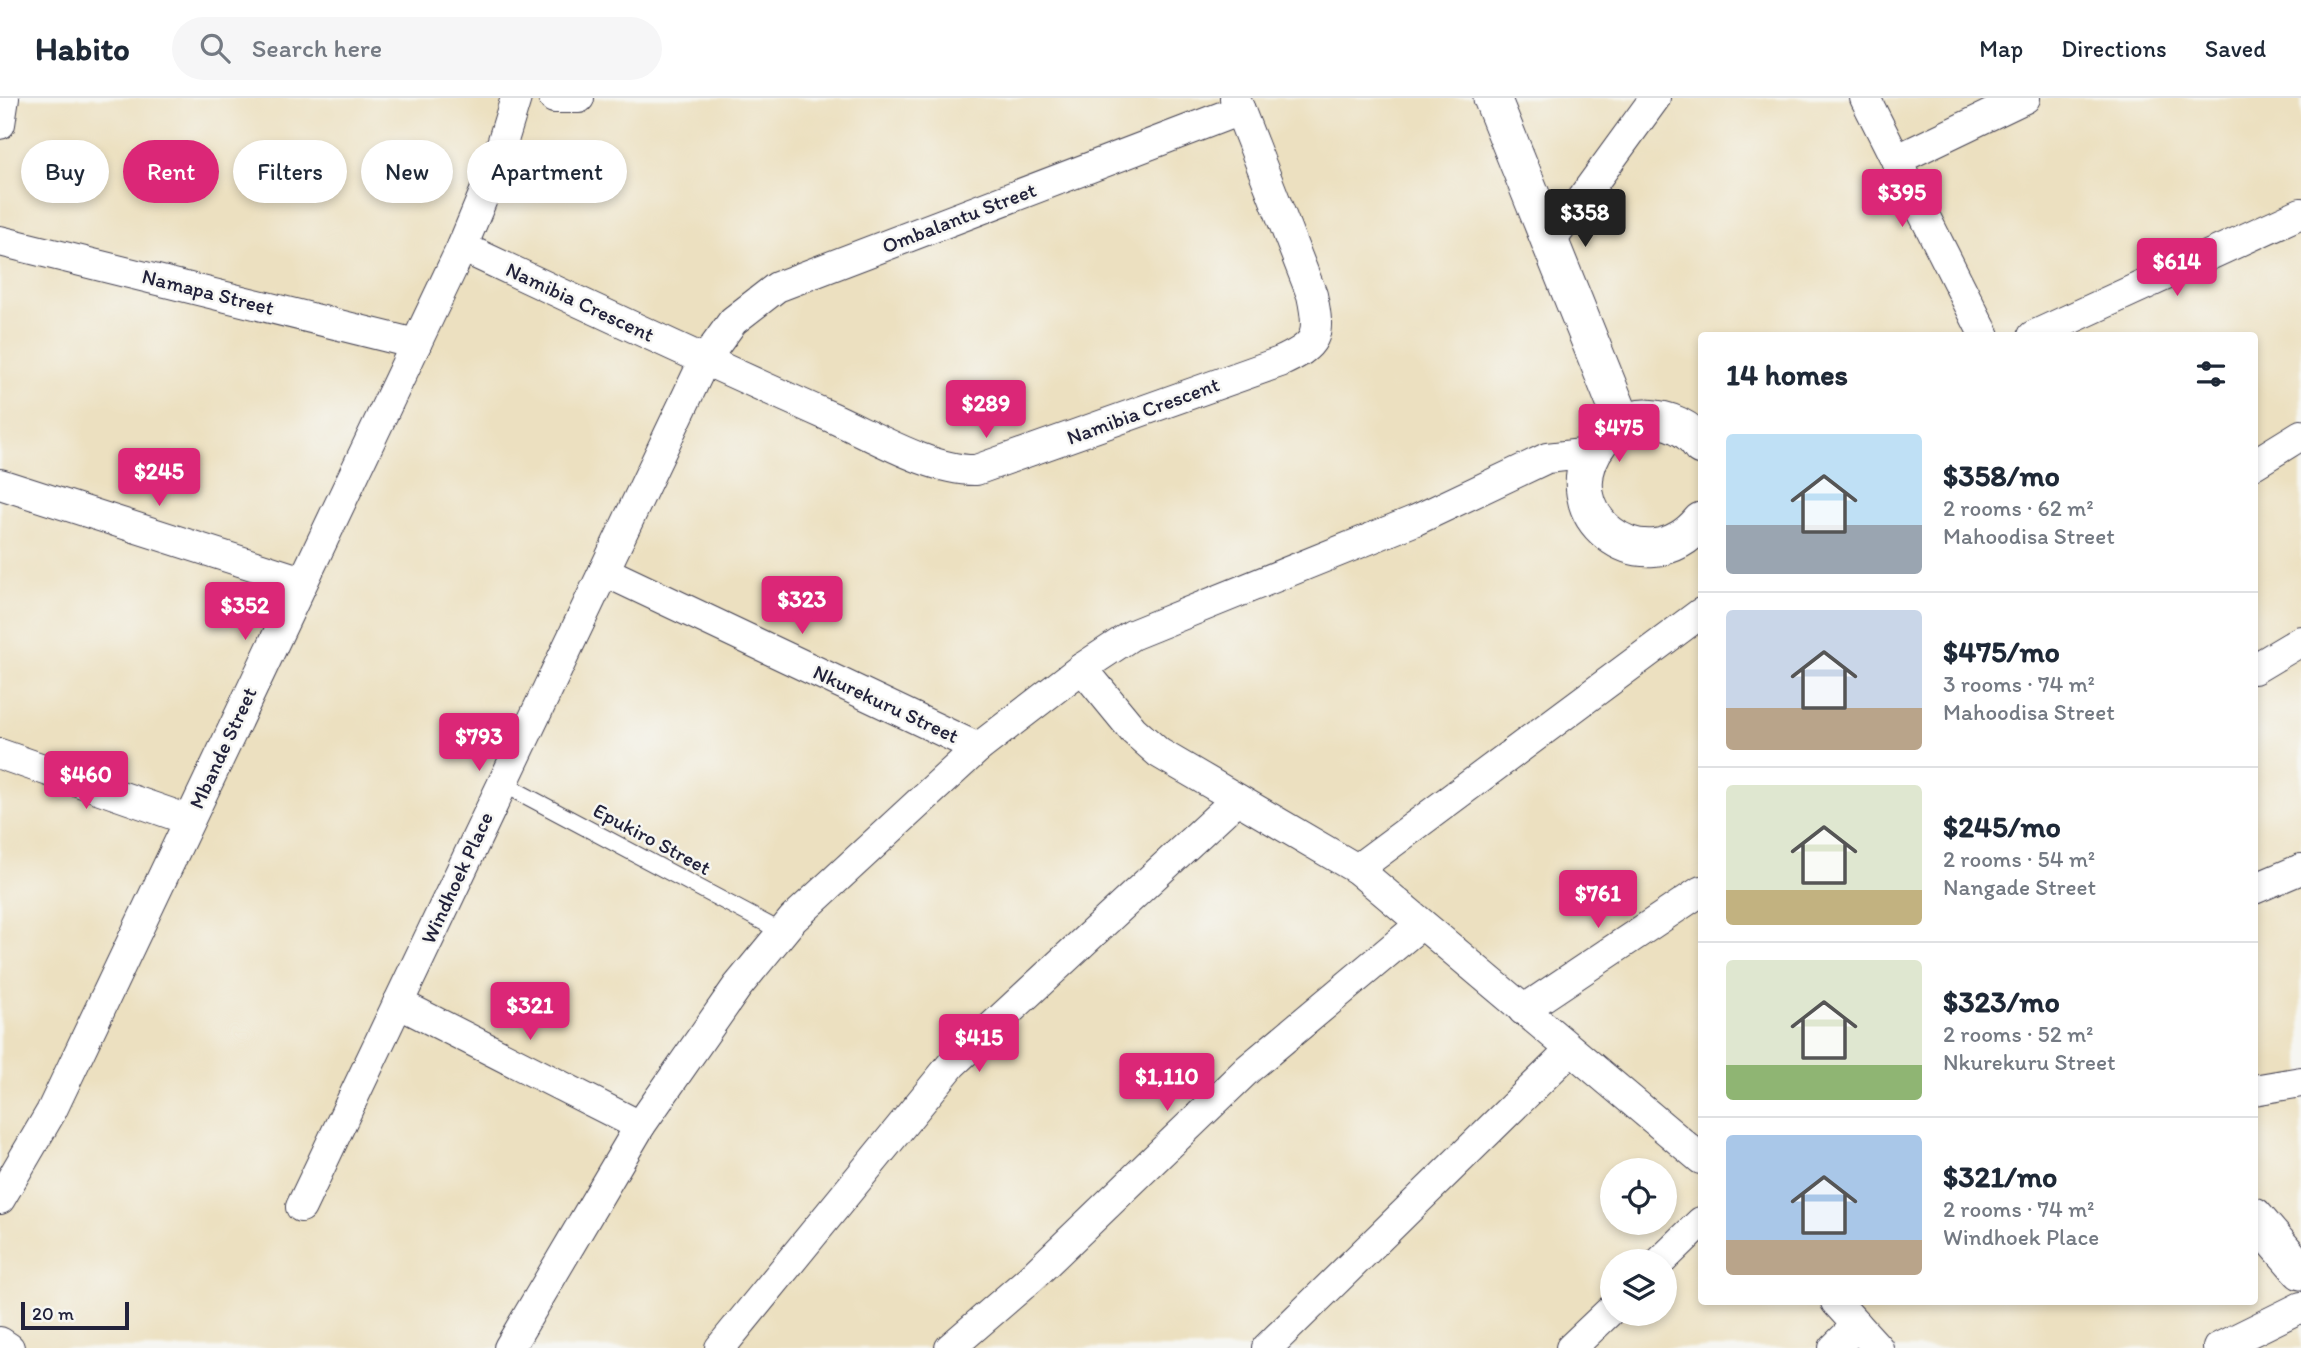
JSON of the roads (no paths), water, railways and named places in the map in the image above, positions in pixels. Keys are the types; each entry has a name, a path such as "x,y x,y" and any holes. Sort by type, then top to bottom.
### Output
{"street":[{"path":"0,124 4,98"},
{"name":"Mbande Street","path":"0,1199 51,1112 462,247 494,170 516,98"},
{"path":"554,98 579,98"},
{"path":"1492,98 1623,423"},
{"path":"1551,241 1655,98"},
{"path":"1865,98 1983,332"},
{"path":"1896,160 2025,98"},
{"name":"Namibia Crescent","path":"462,247 704,361 911,452 960,470 992,465 1280,362 1308,349 1315,337 1317,316 1312,295 1237,104"},
{"name":"Ombalantu Street","path":"704,361 733,321 777,286 1237,104"},
{"path":"2042,332 2301,213"},
{"name":"Namapa Street","path":"0,241 416,344"},
{"name":"Windhoek Place","path":"301,1207 704,361"},
{"path":"1697,533 1650,548 1628,544 1609,534 1594,518 1585,497 1584,475 1591,453 1604,435 1623,423 1643,418 1663,419 1682,427 1698,443"},
{"path":"2258,462 2301,435"},
{"path":"509,1348 640,1126 737,987 782,932 852,863 978,748 1082,667 1132,635 1185,610 1416,520 1547,458 1591,453"},
{"path":"0,484 302,580"},
{"name":"Nkurekuru Street","path":"604,571 978,748"},
{"path":"1357,869 1698,615"},
{"path":"2258,667 2301,640"},
{"path":"1082,667 1133,730 1160,753 1357,869 1571,1050 1698,1151"},
{"path":"0,754 189,820"},
{"path":"720,1348 953,1064 1237,799"},
{"path":"2258,887 2301,869"},
{"path":"1523,1010 1698,893"},
{"path":"950,1348 1030,1279 1248,1069 1420,925"},
{"path":"398,1003 640,1126"},
{"path":"1267,1348 1571,1050"},
{"path":"2258,1089 2301,1082"},
{"path":"2258,1221 2301,1271"},
{"path":"1674,1249 1698,1226"},
{"path":"1839,1305 1878,1348"},
{"path":"2218,1348 2301,1307"},
{"path":"1571,1348 1600,1320"},
{"path":"1834,1348 1857,1325"},
{"path":"0,1342 9,1348"}],"lane":[{"name":"Epukiro Street","path":"502,783 782,932"}]}
